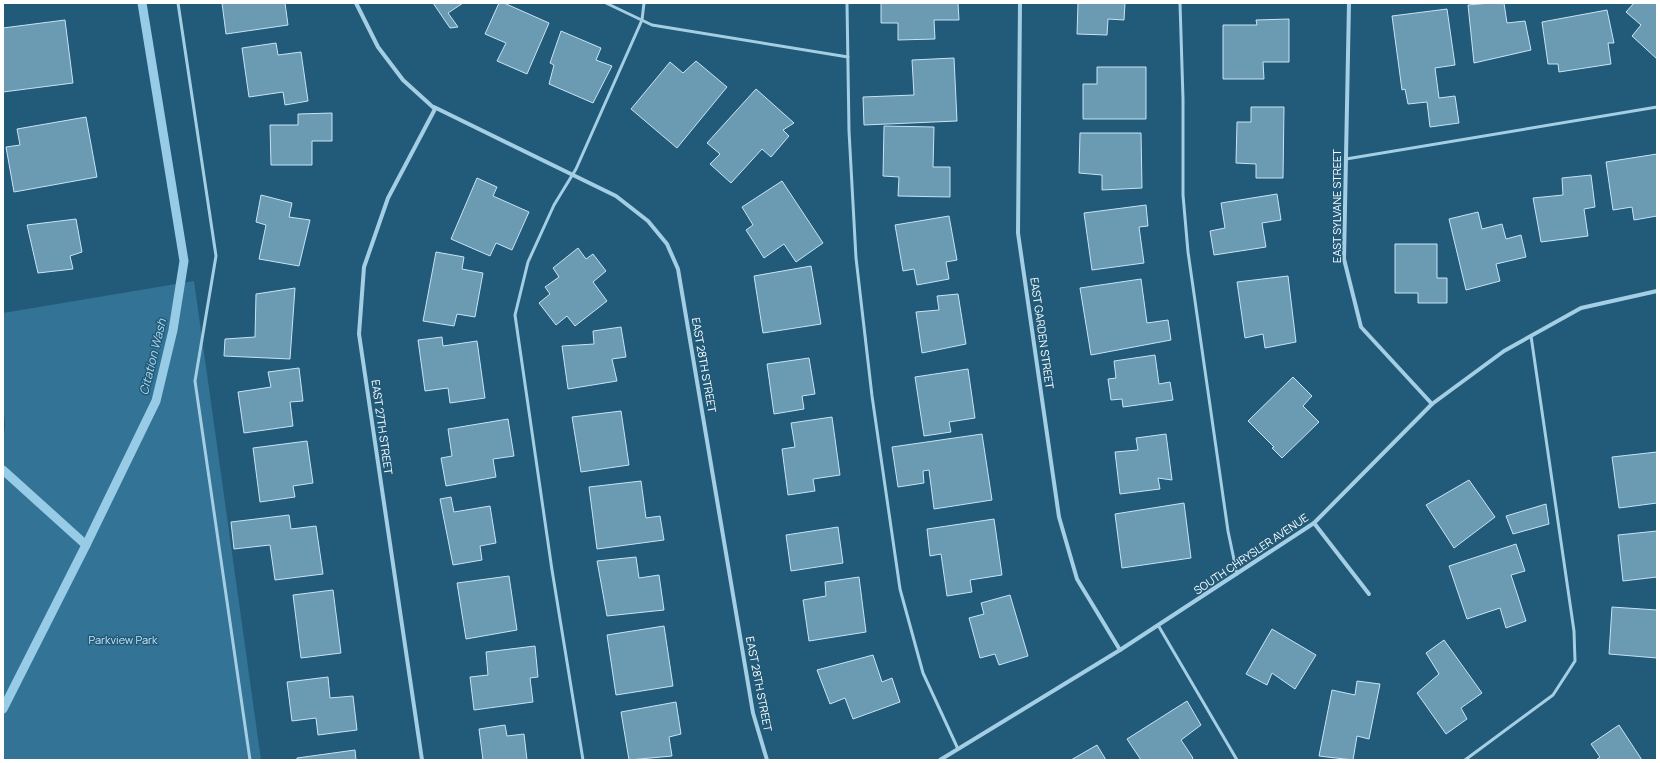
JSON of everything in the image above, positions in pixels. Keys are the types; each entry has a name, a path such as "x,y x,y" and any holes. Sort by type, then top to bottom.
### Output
{"street":[{"name":"EAST 28TH STREET","path":"356,3 378,47 390,64 403,80 434,108 616,196 648,221 667,244 678,269 753,713 766,760"},
{"name":"EAST GARDEN STREET","path":"1020,3 1018,233 1059,517 1077,579 1120,650"},
{"name":"EAST SYLVANE STREET","path":"1349,3 1344,259 1361,327 1432,404"},
{"name":"EAST 27TH STREET","path":"422,760 359,334 364,267 388,198 434,108"},
{"name":"SOUTH CHRYSLER AVENUE","path":"940,760 1120,650 1314,523 1432,404 1504,351 1581,308 1657,290"},
{"path":"1314,523 1369,594"}],"lane":[{"path":"178,3 216,256 195,381 250,760"},
{"path":"606,3 652,25 848,57"},
{"path":"583,760 552,570 515,316 528,262 554,206 573,175 642,20 644,3"},
{"path":"847,3 849,131 856,258 872,396 900,589 923,673 958,749"},
{"path":"1180,3 1183,194 1188,252 1228,531 1236,574"},
{"path":"1346,159 1657,107"},
{"path":"1465,760 1553,695 1575,661 1574,631 1531,336"},
{"path":"1158,625 1237,760"}],"green space":[{"name":"Parkview Park","path":"194,281 261,760 3,760 3,445 5,425 3,406 3,313"}],"building":[{"path":"222,3 285,3 288,25 226,34"},
{"path":"433,3 463,3 448,13 458,27 450,28"},
{"path":"499,3 504,3 549,23 527,74 497,61 506,43 485,34"},
{"path":"881,3 958,3 959,20 934,20 935,39 898,40 898,23 881,23"},
{"path":"1078,3 1125,3 1124,20 1108,19 1107,35 1077,34"},
{"path":"1504,3 1507,23 1525,21 1531,50 1474,63 1468,5"},
{"path":"1634,3 1657,3 1657,59 1632,36 1641,25 1626,12"},
{"path":"1447,9 1455,65 1435,68 1439,98 1455,96 1459,123 1430,127 1427,102 1408,104 1405,89 1402,90 1392,16"},
{"path":"1607,10 1614,43 1608,43 1611,64 1559,72 1558,64 1548,64 1542,22"},
{"path":"1289,19 1289,62 1263,62 1264,79 1223,79 1223,25 1257,25 1256,20"},
{"path":"65,20 73,83 3,92 3,28"},
{"path":"561,31 601,48 596,60 612,66 593,103 549,84 554,65 550,63"},
{"path":"276,43 278,55 301,52 308,101 285,105 283,92 249,97 242,48"},
{"path":"954,58 957,121 864,125 863,97 914,95 912,60"},
{"path":"696,61 727,87 677,148 631,109 670,62 683,73"},
{"path":"1097,67 1146,67 1146,119 1083,119 1083,84 1097,84"},
{"path":"756,89 794,123 783,130 789,136 771,157 762,149 731,183 710,164 720,154 707,143"},
{"path":"1251,107 1284,107 1283,178 1256,178 1256,164 1236,163 1237,122 1251,122"},
{"path":"332,113 332,141 312,141 312,165 271,165 270,125 298,125 298,114"},
{"path":"86,117 97,177 14,192 6,147 20,145 17,129"},
{"path":"884,126 934,127 933,167 950,167 950,197 898,196 899,177 883,176"},
{"path":"1080,133 1141,133 1142,188 1102,190 1102,175 1079,173"},
{"path":"1657,154 1657,216 1634,220 1632,207 1613,210 1606,162"},
{"path":"1591,175 1595,207 1584,209 1588,236 1541,242 1533,198 1563,195 1562,178"},
{"path":"477,178 497,187 493,196 529,212 512,250 496,243 490,256 451,239"},
{"path":"782,181 823,243 796,262 784,244 764,258 746,230 753,225 742,207"},
{"path":"1277,194 1281,220 1262,223 1266,247 1214,255 1210,231 1225,228 1221,203"},
{"path":"261,195 292,203 289,217 310,220 299,266 259,259 266,225 256,222"},
{"path":"1146,205 1148,226 1139,227 1144,263 1092,270 1084,213"},
{"path":"1478,212 1482,229 1502,224 1506,239 1521,235 1526,257 1496,264 1500,281 1466,290 1449,219"},
{"path":"949,216 957,260 946,262 949,279 917,285 914,269 903,271 895,225"},
{"path":"76,219 82,252 70,256 73,269 38,273 27,225"},
{"path":"1395,244 1437,244 1437,278 1447,278 1447,303 1418,303 1418,293 1395,293"},
{"path":"578,248 586,259 593,254 606,271 593,282 607,301 575,326 567,316 556,325 539,303 550,294 545,287 559,277 553,268"},
{"path":"436,252 464,257 462,269 483,273 475,317 457,314 454,326 423,321"},
{"path":"811,266 821,324 763,333 754,276"},
{"path":"1288,276 1296,342 1265,348 1263,334 1245,338 1237,282"},
{"path":"1141,279 1147,323 1168,320 1171,340 1091,355 1080,288"},
{"path":"295,288 290,359 224,356 225,339 255,337 256,294"},
{"path":"958,294 966,344 922,353 916,312 939,310 937,296"},
{"path":"621,327 626,357 612,359 617,381 568,389 562,346 594,344 593,331"},
{"path":"442,337 443,346 477,341 485,398 450,403 448,388 425,391 418,340"},
{"path":"1155,355 1159,384 1170,382 1173,400 1123,407 1122,399 1111,400 1108,379 1116,378 1114,361"},
{"path":"809,358 815,394 802,396 804,409 774,414 767,364"},
{"path":"299,368 303,401 290,402 293,426 244,433 238,392 271,387 268,372"},
{"path":"968,369 975,418 949,422 951,432 924,436 915,377"},
{"path":"1293,377 1312,396 1303,406 1319,422 1282,458 1272,448 1274,447 1248,421"},
{"path":"621,411 629,465 581,472 572,417"},
{"path":"832,417 840,475 813,479 815,491 788,495 782,449 795,447 791,423"},
{"path":"508,419 514,456 493,459 496,477 446,486 441,458 452,456 448,429"},
{"path":"982,434 992,500 934,509 929,470 923,471 924,483 898,487 892,447"},
{"path":"1166,434 1172,480 1158,478 1160,489 1120,494 1115,452 1138,450 1136,438"},
{"path":"307,441 313,483 293,486 295,497 260,502 253,448"},
{"path":"1657,452 1657,503 1619,508 1612,457"},
{"path":"1469,480 1495,517 1454,548 1426,505"},
{"path":"641,481 646,518 660,516 664,540 597,549 589,487"},
{"path":"451,497 454,512 490,506 496,543 480,546 482,560 453,565 440,499"},
{"path":"1184,503 1191,558 1122,568 1115,514"},
{"path":"1546,504 1549,524 1513,534 1506,516"},
{"path":"289,515 291,529 316,526 323,574 275,580 270,545 234,549 231,522"},
{"path":"994,519 1002,575 970,580 972,592 947,596 941,554 930,556 927,529"},
{"path":"838,527 843,563 791,571 786,535"},
{"path":"1657,531 1657,577 1623,581 1618,535"},
{"path":"1516,544 1525,571 1511,575 1526,621 1506,628 1500,608 1467,619 1449,566"},
{"path":"636,557 639,578 659,575 664,610 607,616 597,561"},
{"path":"509,576 517,630 466,639 457,583"},
{"path":"859,577 866,632 809,641 803,600 826,596 825,582"},
{"path":"333,590 341,653 301,658 293,595"},
{"path":"1010,595 1028,656 999,665 995,654 980,658 969,618 984,614 981,603"},
{"path":"1612,607 1657,610 1657,658 1609,654"},
{"path":"664,626 673,686 616,695 607,635"},
{"path":"1272,629 1316,655 1295,689 1272,673 1267,685 1246,674"},
{"path":"1444,640 1482,693 1461,708 1467,719 1446,734 1417,693 1439,674 1426,653"},
{"path":"535,646 538,677 530,678 533,702 474,710 470,677 488,675 486,652"},
{"path":"873,655 882,682 892,678 900,702 853,719 845,698 830,704 817,670"},
{"path":"328,677 330,698 353,696 357,730 318,735 316,718 292,721 287,682"},
{"path":"1357,681 1380,684 1369,739 1357,736 1353,760 1319,756 1332,690 1355,695"},
{"path":"1187,701 1201,725 1181,740 1193,758 1191,760 1141,760 1127,739"},
{"path":"676,702 681,734 669,737 672,756 629,760 621,712"},
{"path":"505,725 507,736 524,734 527,760 483,760 479,729"},
{"path":"1619,725 1642,760 1596,760 1600,757 1591,744"},
{"path":"1097,745 1106,760 1071,760"},
{"path":"355,750 356,760 297,760 297,758"}],"waterway":[{"name":"Citation Wash","path":"3,709 86,545 156,401 173,330 184,261 142,3"},
{"path":"3,470 86,545"}]}
